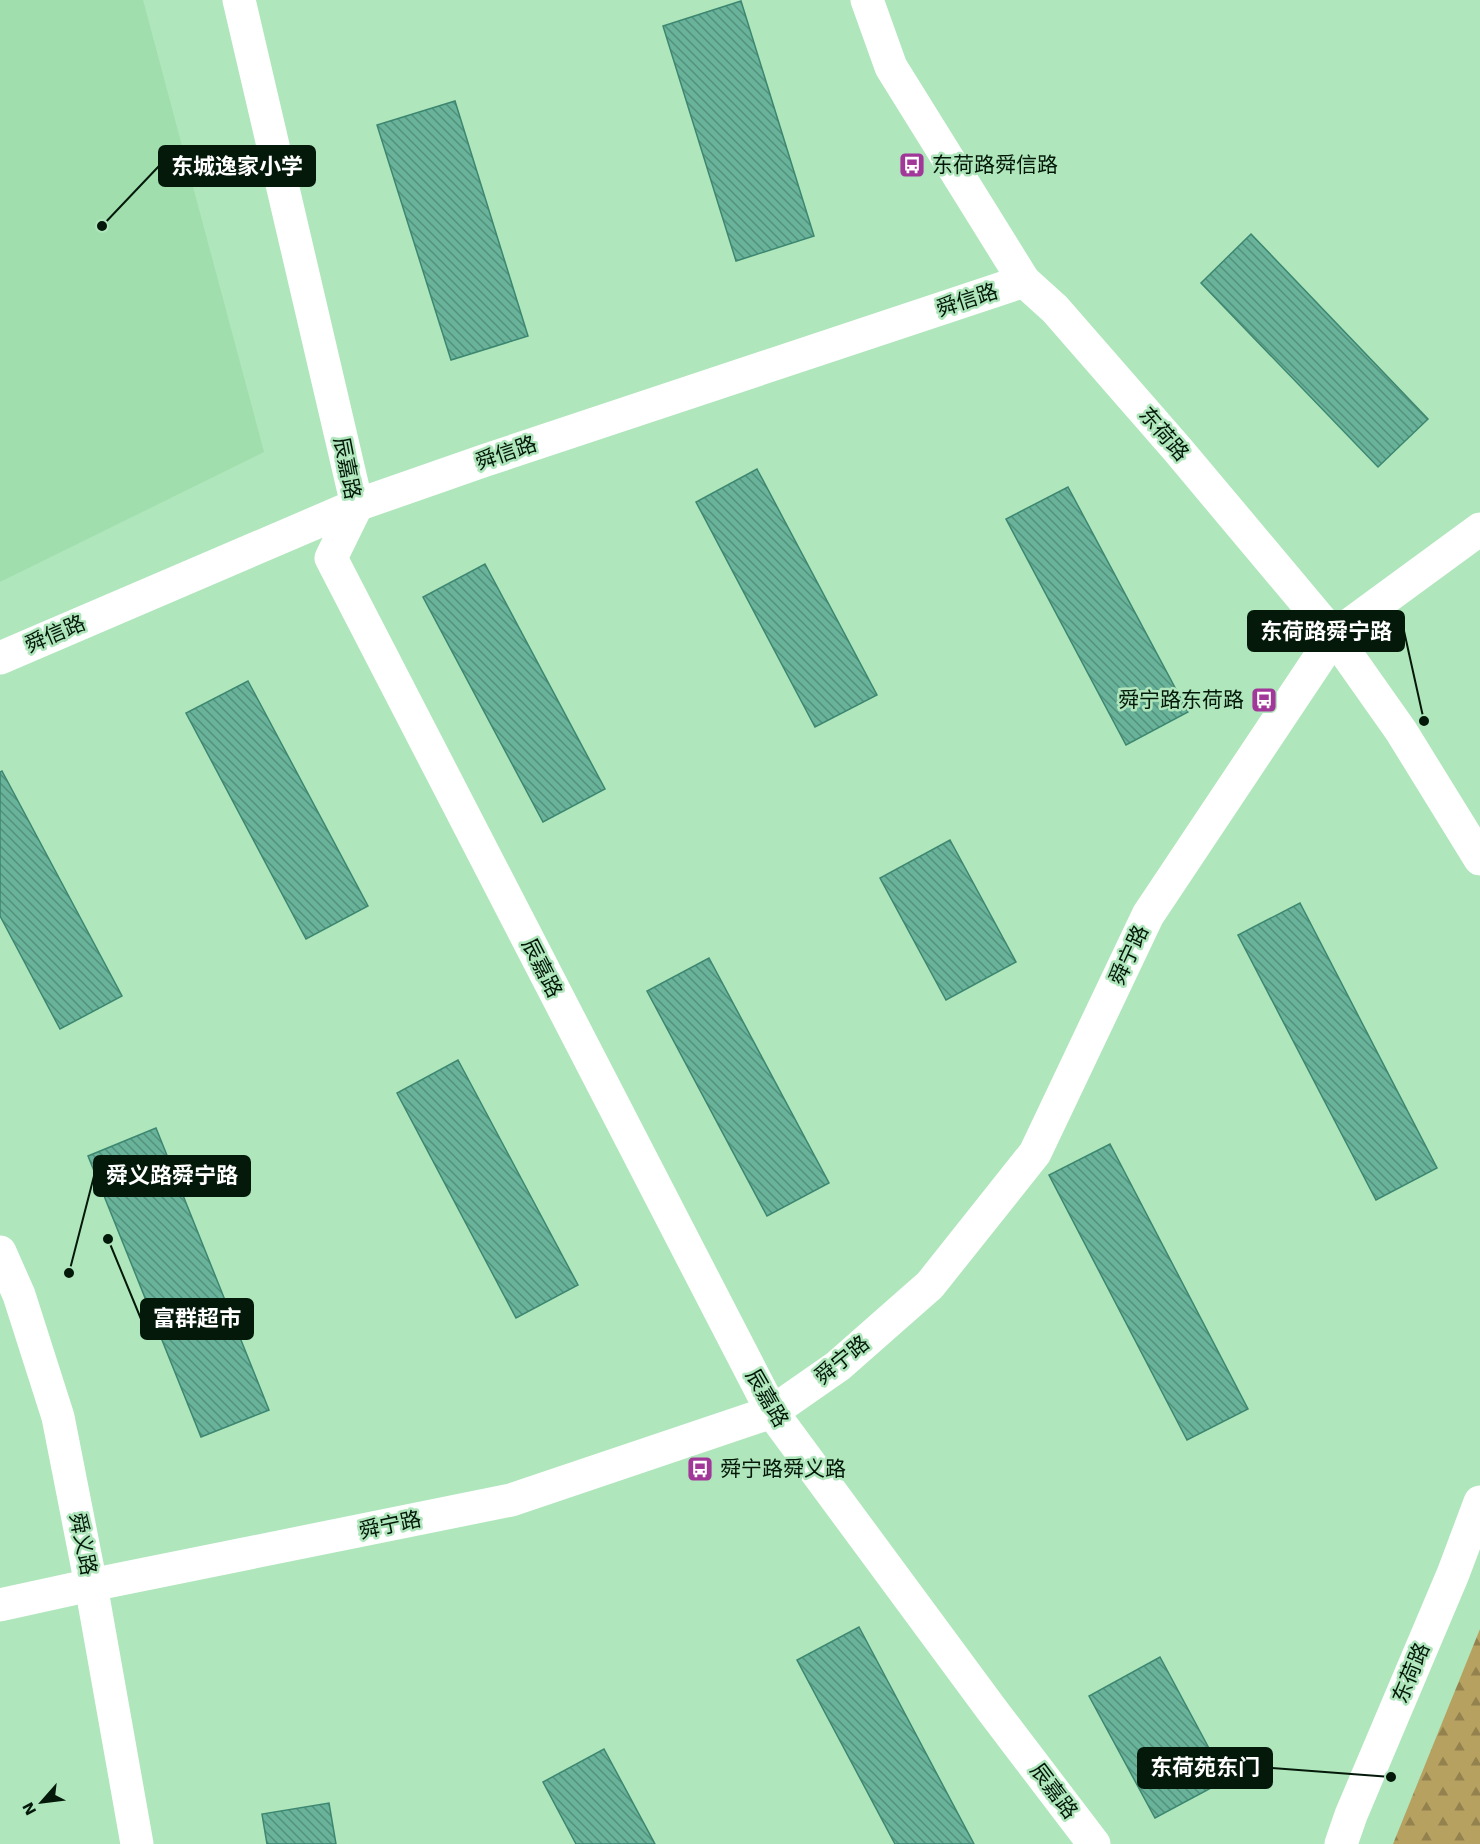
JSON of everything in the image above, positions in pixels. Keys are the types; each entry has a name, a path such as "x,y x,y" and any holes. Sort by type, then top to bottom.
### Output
{"street":[{"name":"辰嘉路","path":"239,0 357,505 331,558 772,1412 1094,1844"},
{"name":"东荷路","path":"867,0 891,67 1024,281 1054,309 1132,397 1334,636 1401,731 1480,860"},
{"name":"舜信路","path":"0,658 357,505 1024,281"},
{"path":"1334,636 1480,529"},
{"name":"舜宁路","path":"0,1605 511,1500 772,1412 838,1366 930,1285 1035,1153 1148,915 1334,636"},
{"name":"舜义路","path":"0,1252 19,1295 58,1417 92,1585 137,1844"},
{"name":"东荷路","path":"1341,1844 1453,1574 1480,1502"}],"shaded area":[{"path":"0,0 143,0 264,452 0,582"}],"green space":[{"path":"1480,1629 1480,1844 1393,1844"}],"building":[{"path":"741,1 814,236 736,261 663,26"},
{"path":"455,101 528,336 451,360 377,125"},
{"path":"1251,234 1428,419 1378,467 1201,283"},
{"path":"757,469 877,695 815,727 696,502"},
{"path":"1068,487 1188,712 1126,745 1006,519"},
{"path":"485,564 605,789 543,822 423,597"},
{"path":"248,681 368,906 306,939 186,713"},
{"path":"2,771 122,996 60,1029 0,916 0,772"},
{"path":"950,840 1016,962 946,1000 880,878"},
{"path":"1300,903 1437,1168 1376,1200 1238,935"},
{"path":"709,958 829,1183 767,1216 647,991"},
{"path":"458,1060 578,1285 516,1318 397,1093"},
{"path":"156,1128 269,1410 201,1437 88,1156"},
{"path":"1110,1144 1248,1409 1187,1440 1049,1175"},
{"path":"859,1627 974,1844 895,1844 797,1660"},
{"path":"1160,1657 1226,1780 1155,1818 1089,1696"},
{"path":"604,1749 655,1844 576,1844 543,1782"},
{"path":"329,1803 336,1844 267,1844 262,1814"}],"place":[{"name":"东荷路舜信路","path":"912,165"},
{"name":"东城逸家小学","path":"102,226"},
{"name":"舜宁路东荷路","path":"1264,700"},
{"name":"东荷路舜宁路","path":"1424,721"},
{"name":"富群超市","path":"108,1239"},
{"name":"舜义路舜宁路","path":"69,1273"},
{"name":"舜宁路舜义路","path":"700,1469"},
{"name":"东荷苑东门","path":"1391,1777"}]}
